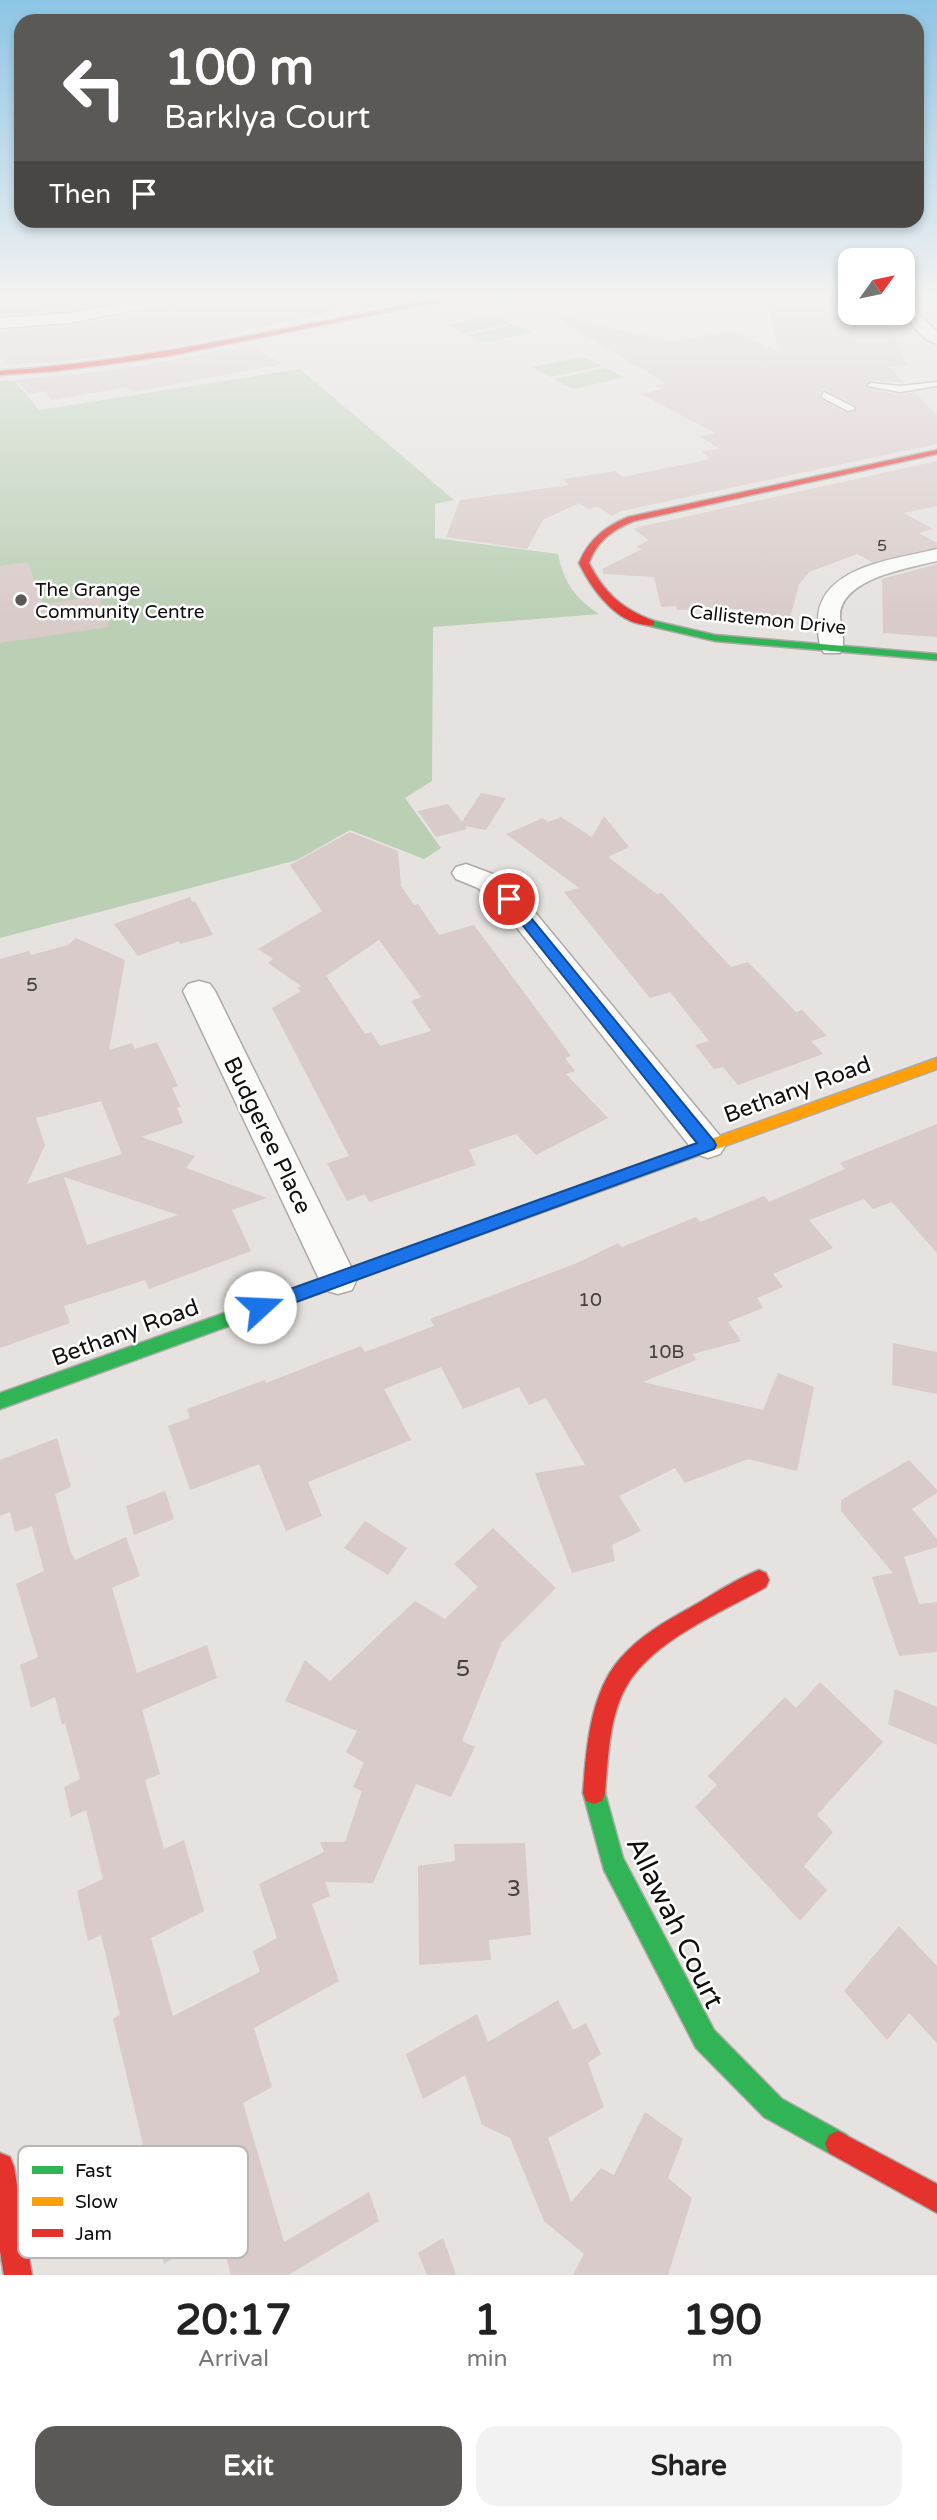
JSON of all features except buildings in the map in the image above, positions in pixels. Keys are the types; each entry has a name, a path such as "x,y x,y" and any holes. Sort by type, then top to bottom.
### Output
{"street":[{"name":"Callistemon Drive","path":"937,452 646,514 609,529 593,541 584,563 586,575 595,589 615,606 644,620 713,637 937,657"},
{"path":"832,648 829,614 836,593 846,585 873,573 937,555"},
{"path":"466,873 488,882 509,899 708,1145"},
{"name":"Budgeree Place","path":"198,991 338,1279"},
{"name":"Bethany Road","path":"0,1401 937,1063"},
{"name":"Allawah Court","path":"759,1580 651,1643 623,1670 596,1752 594,1798 612,1862 705,2039 773,2108 937,2199"},
{"path":"0,2167 18,2275"}],"lane":[{"path":"846,406 851,409"}],"green space":[{"path":"0,406 36,406 39,410 63,406 344,406 454,500 435,504 435,538 558,554 572,589 599,614 433,627 432,781 405,798 441,848 424,859 350,830 297,860 0,938"}],"traffic: fast":[{"path":"650,623 715,638 937,657"},
{"path":"0,1401 325,1284"},
{"path":"594,1793 612,1862 705,2039 773,2108 838,2144"}],"traffic: slow":[{"path":"611,1181 937,1063"}],"traffic: jam":[{"path":"650,623 609,601 584,563 596,541 615,526 631,519 937,452"},
{"path":"325,1284 611,1181"},
{"path":"594,1793 606,1711 625,1669 669,1631 759,1580"},
{"path":"838,2144 937,2199"},
{"path":"0,2167 18,2275"}],"place":[{"name":"The Grange Community Centre","path":"21,600"}],"route":[{"path":"260,1307 708,1145 509,899"}]}
